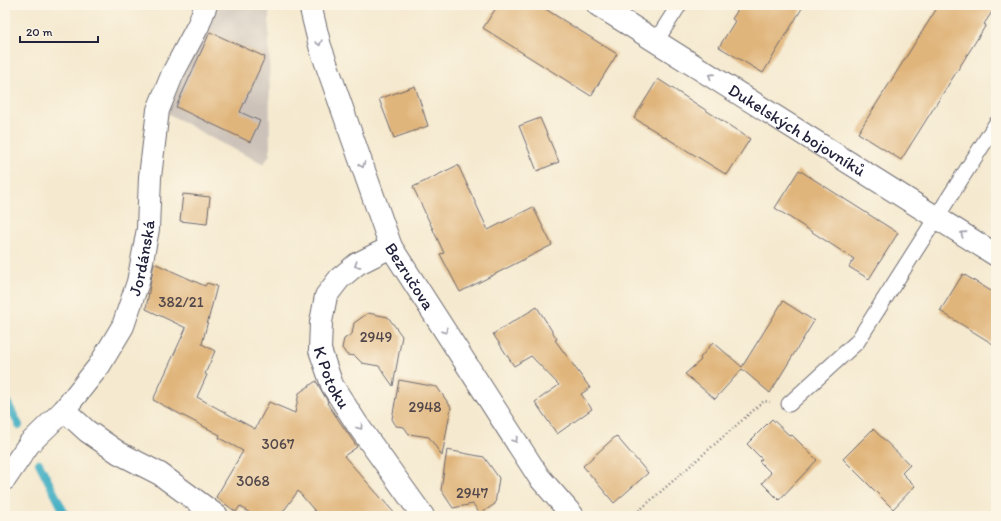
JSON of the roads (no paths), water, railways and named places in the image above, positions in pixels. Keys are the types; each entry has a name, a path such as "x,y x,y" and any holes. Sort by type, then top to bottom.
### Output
{"street":[{"name":"Jordánská","path":"5,478 29,444 64,410 99,366 123,326 138,282 148,229 150,177 158,110 173,73 198,26 206,5"},
{"name":"Bezručova","path":"310,5 320,46 392,247 539,477 573,516"},
{"name":"Dukelských bojovníků","path":"598,5 996,255"},
{"name":"K Potoku","path":"392,247 357,264 339,279 326,296 321,322 320,350 332,385 357,424 424,516"},
{"path":"64,410 87,431 119,453 160,474 217,516"}],"lane":[{"path":"656,41 679,5"},
{"path":"789,404 857,342 996,124"}],"waterway":[{"path":"5,398 19,425"},
{"path":"39,463 66,516"}]}
